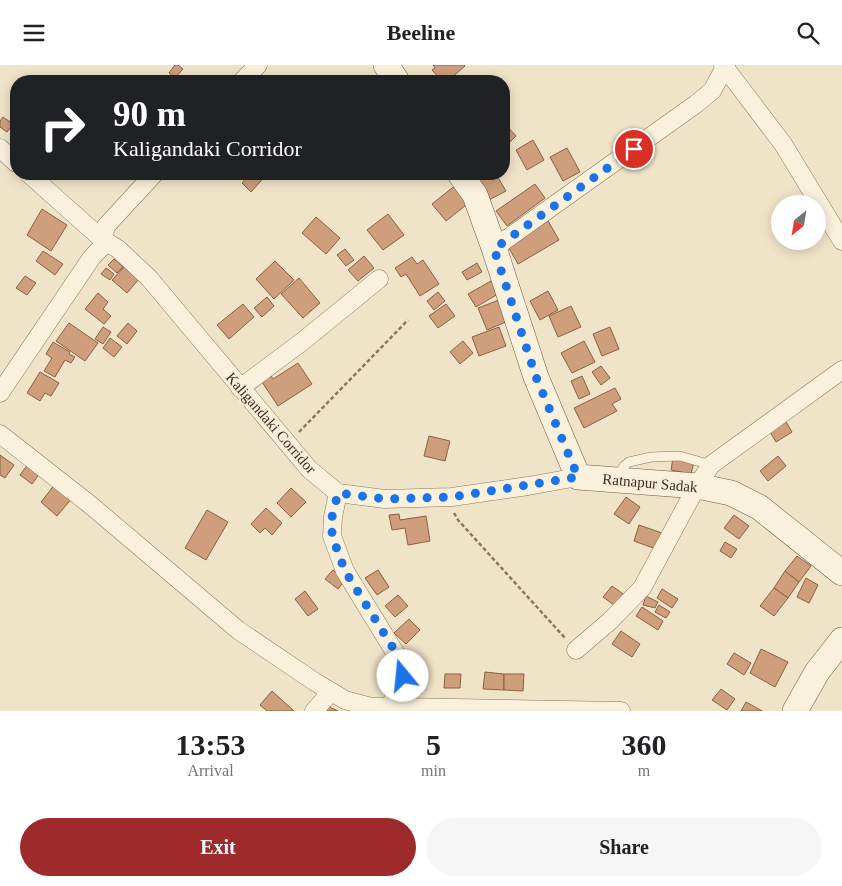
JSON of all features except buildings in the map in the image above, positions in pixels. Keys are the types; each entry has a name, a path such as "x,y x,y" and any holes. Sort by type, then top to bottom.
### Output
{"main road":[{"path":"464,180 474,195 494,249 536,377 578,477"},
{"name":"Ratnapur Sadak","path":"578,477 696,486 731,493 759,507 842,573"},
{"path":"795,711 817,672 842,640"}],"street":[{"path":"248,75 258,65"},
{"path":"494,249 696,105 712,91 725,66 783,144 842,239"},
{"path":"0,148 10,157"},
{"name":"Kaligandaki Corridor","path":"36,180 103,240 118,249 149,278 309,469 338,493"},
{"path":"0,393 92,257 102,247 106,226 148,180"},
{"path":"240,387 303,341 379,279"},
{"path":"576,650 610,621 642,588 696,486 712,465 842,370"},
{"path":"0,434 88,503 238,630 345,700 371,707 622,711"},
{"path":"390,707 403,676 400,659 345,571 332,536 332,517 338,493 385,499 452,497 578,477"},
{"path":"314,711 331,692"}],"lane":[{"path":"614,479 629,462 651,457 680,456 712,465"}],"path":[{"path":"287,443 408,320"},
{"path":"452,497 453,510 458,520 576,650"}],"route":[{"path":"403,676 400,659 345,571 332,536 332,517 338,493 385,499 452,497 578,477 536,377 494,249 634,149"}]}
